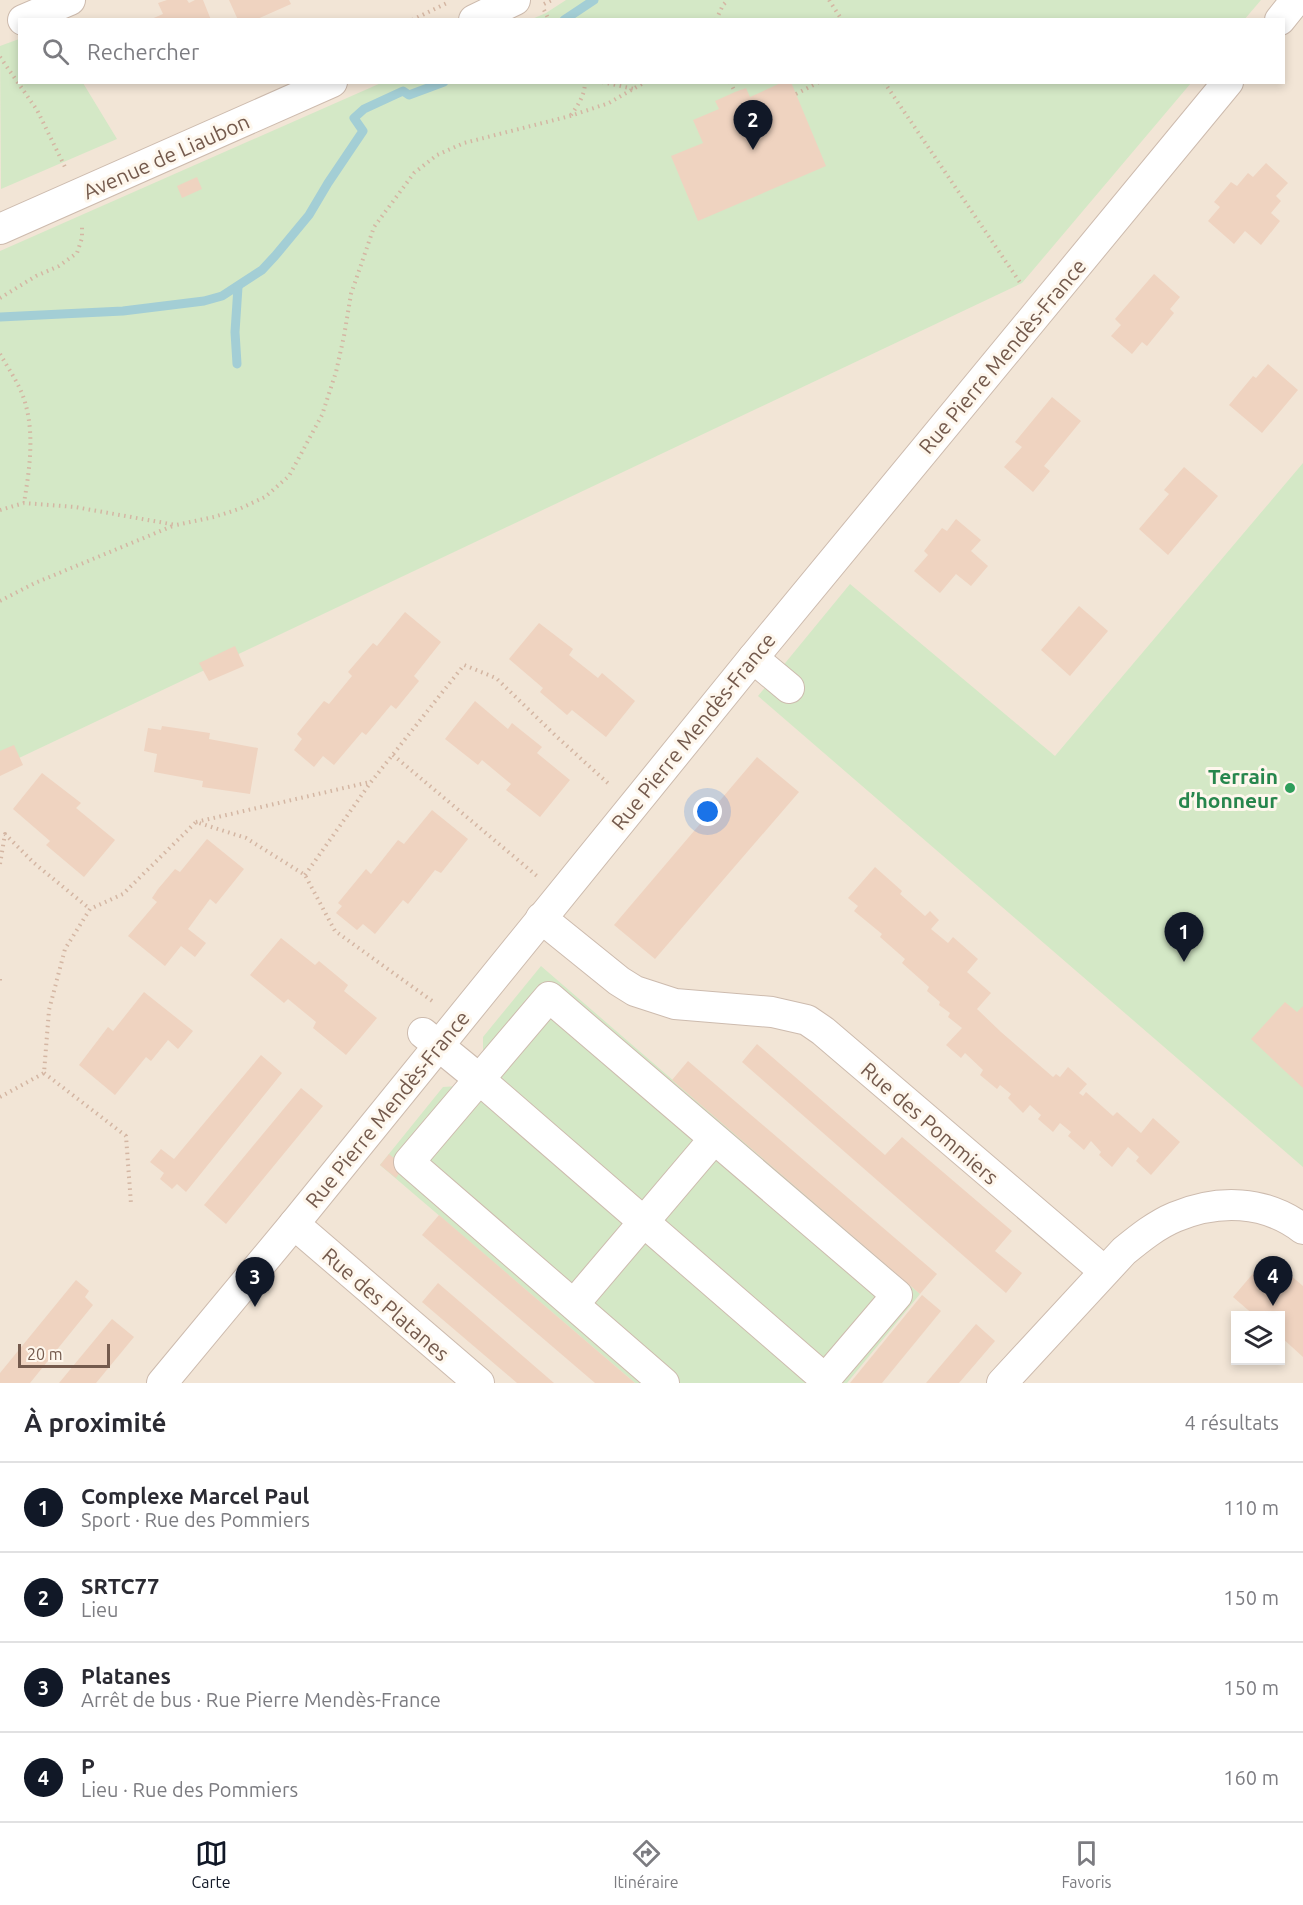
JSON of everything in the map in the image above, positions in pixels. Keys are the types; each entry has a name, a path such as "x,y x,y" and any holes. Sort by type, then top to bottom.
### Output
{"street":[{"path":"26,18 70,0"},
{"path":"1282,18 1296,0"},
{"path":"477,18 505,2"},
{"path":"0,29 18,21"},
{"name":"Avenue de Liaubon","path":"0,229 327,84"},
{"name":"Rue Pierre Mendès-France","path":"162,1383 294,1224 452,1064 541,918 1226,84"},
{"path":"753,658 789,688"},
{"name":"Rue des Pommiers","path":"541,918 610,975 635,991 675,1004 772,1012 807,1020 832,1038 1104,1271"},
{"path":"452,1064 645,1221 823,1381 897,1295 549,997 503,1051 483,1054 452,1064 409,1162 664,1383"},
{"path":"574,1304 714,1139"},
{"path":"1002,1383 1124,1251 1147,1233 1173,1218 1222,1204 1246,1205 1281,1214 1303,1229"},
{"name":"Rue des Platanes","path":"294,1224 479,1383"}],"path":[{"path":"416,18 453,0"},
{"path":"717,18 728,0"},
{"path":"829,0 841,18"},
{"path":"570,116 581,100 585,84"},
{"path":"611,84 634,89"},
{"path":"0,601 176,525 214,517 265,497 289,476 322,415 336,372 351,294 374,227 414,173 437,156 464,143 570,116 609,103 642,84"},
{"path":"731,84 735,92"},
{"path":"796,94 815,84"},
{"path":"885,84 1023,287"},
{"path":"0,354 21,392 32,436 24,503"},
{"path":"0,510 24,503 75,507 176,525"},
{"path":"305,875 371,782 464,665 496,678 619,793"},
{"path":"393,755 545,882"},
{"path":"44,1073 49,1010 65,949 90,909 123,894 196,822 371,782"},
{"path":"196,822 246,838 305,875 335,931 443,1008"},
{"path":"0,864 5,834 34,863 90,909"},
{"path":"0,1097 44,1073"},
{"path":"44,1073 126,1136 131,1204"}],"shaded area":[{"path":"0,0 1303,0 1303,1383 0,1383"}],"green space":[{"path":"566,0 1261,0 1246,18 534,18"},
{"path":"18,39 18,84 84,84 117,139 1,189 0,46"},
{"path":"379,84 1190,84 1022,283 0,767 0,251"},
{"path":"1303,463 1303,1167 758,696 850,584 1055,756"},
{"path":"541,966 920,1294 847,1383 635,1383 380,1165 443,1087 458,1086 483,1054 483,1037"}],"building":[{"path":"167,0 187,0 189,3 203,0 210,18 154,18 163,14 158,3"},
{"path":"229,0 289,0 291,4 260,18 237,18"},
{"path":"779,84 792,84 826,166 698,221 671,156 703,143 693,120 719,109 715,101 746,88 750,97"},
{"path":"1266,163 1288,183 1276,196 1281,201 1271,213 1280,221 1261,245 1245,231 1234,244 1208,221 1220,207 1214,202 1231,182 1237,186 1248,173 1253,177"},
{"path":"197,177 202,189 182,198 177,186"},
{"path":"1154,274 1180,297 1170,309 1174,313 1147,346 1142,342 1132,354 1111,336 1121,325 1115,319"},
{"path":"1268,364 1298,390 1262,433 1229,405 1253,376 1256,378"},
{"path":"1052,397 1081,421 1044,466 1050,471 1033,492 1004,467 1022,447 1015,442"},
{"path":"1184,467 1218,496 1168,555 1139,529 1169,494 1164,490"},
{"path":"956,519 981,540 971,551 988,566 971,586 956,574 940,593 914,571 928,555 924,551 942,528 947,531"},
{"path":"1079,606 1108,631 1070,676 1041,650"},
{"path":"405,612 441,642 414,676 419,681 396,709 391,705 366,735 362,732 334,765 323,756 314,767 294,750 302,739 297,734 324,701 329,704 352,676 348,672 373,643 377,646"},
{"path":"539,623 573,649 569,655 598,678 602,673 635,701 606,737 572,710 567,715 540,692 543,688 509,659"},
{"path":"235,646 244,666 209,681 199,663"},
{"path":"475,701 508,729 512,723 542,747 537,753 570,780 540,817 506,790 511,784 482,760 478,765 445,739"},
{"path":"162,726 210,733 209,739 258,748 250,794 202,787 203,781 154,772 157,754 144,751 148,728 161,730"},
{"path":"14,745 23,765 0,776 0,751"},
{"path":"757,757 799,792 655,959 614,925"},
{"path":"42,773 81,803 76,808 115,840 84,877 46,845 50,841 13,809"},
{"path":"432,810 468,839 441,873 435,870 408,904 403,900 375,934 363,924 357,930 336,913 342,906 338,903 366,869 371,874 398,840 404,844"},
{"path":"207,839 244,869 216,904 210,899 188,929 206,943 195,957 181,946 165,966 128,936 157,902 152,898 158,889 175,869 180,872"},
{"path":"875,867 925,916 930,911 939,920 931,929 948,943 953,937 978,959 967,972 991,993 977,1009 1001,1032 1053,1077 1056,1074 1060,1077 1068,1067 1087,1084 1079,1093 1083,1096 1086,1092 1113,1116 1117,1112 1141,1133 1153,1118 1180,1142 1151,1175 1136,1161 1139,1157 1128,1147 1112,1167 1099,1155 1101,1152 1091,1141 1084,1150 1068,1136 1071,1132 1060,1123 1053,1132 1038,1119 1041,1115 1030,1105 1023,1113 1008,1098 1011,1094 1000,1085 997,1089 980,1075 983,1070 965,1053 961,1058 946,1045 962,1028 948,1017 950,1013 939,1005 940,1002 927,991 929,987 902,963 905,959 880,937 882,934 854,911 858,906 848,898"},
{"path":"281,938 315,965 319,961 348,985 344,991 377,1018 346,1055 313,1028 316,1022 288,999 284,1003 250,975"},
{"path":"144,992 193,1031 178,1049 168,1040 151,1061 146,1057 115,1095 79,1065 108,1027 113,1031"},
{"path":"1285,1002 1297,1012 1303,1006 1303,1088 1251,1039"},
{"path":"757,1044 885,1155 902,1137 1012,1231 995,1251 1022,1273 1006,1293 742,1062"},
{"path":"261,1055 282,1073 186,1192 177,1184 172,1189 160,1179 164,1173 150,1162 161,1149 174,1159"},
{"path":"688,1061 937,1274 920,1294 672,1080"},
{"path":"301,1088 323,1106 226,1224 204,1205"},
{"path":"389,1154 404,1166 396,1178 380,1165"},
{"path":"439,1215 635,1383 595,1383 422,1235"},
{"path":"1268,1256 1303,1286 1303,1357 1285,1341 1285,1311 1249,1311 1233,1297"},
{"path":"76,1280 89,1291 85,1297 93,1305 30,1383 0,1383 0,1373"},
{"path":"438,1283 554,1383 517,1383 422,1302"},
{"path":"922,1295 941,1311 882,1383 850,1383"},
{"path":"112,1319 134,1337 96,1383 59,1383"},
{"path":"976,1324 995,1341 959,1383 926,1383"}],"waterway":[{"path":"567,18 594,0"},
{"path":"0,317 123,311 204,301 222,296 262,270 309,215 363,131 354,118 364,109 403,91 409,95 439,84"},
{"path":"237,364 235,332 238,287"}],"place":[{"name":"SRTC77","path":"753,150"},
{"name":"Terrain d’honneur","path":"1290,788"},
{"name":"Complexe Marcel Paul","path":"1184,962"},
{"name":"P","path":"1273,1306"},
{"name":"Platanes","path":"255,1307"}]}
